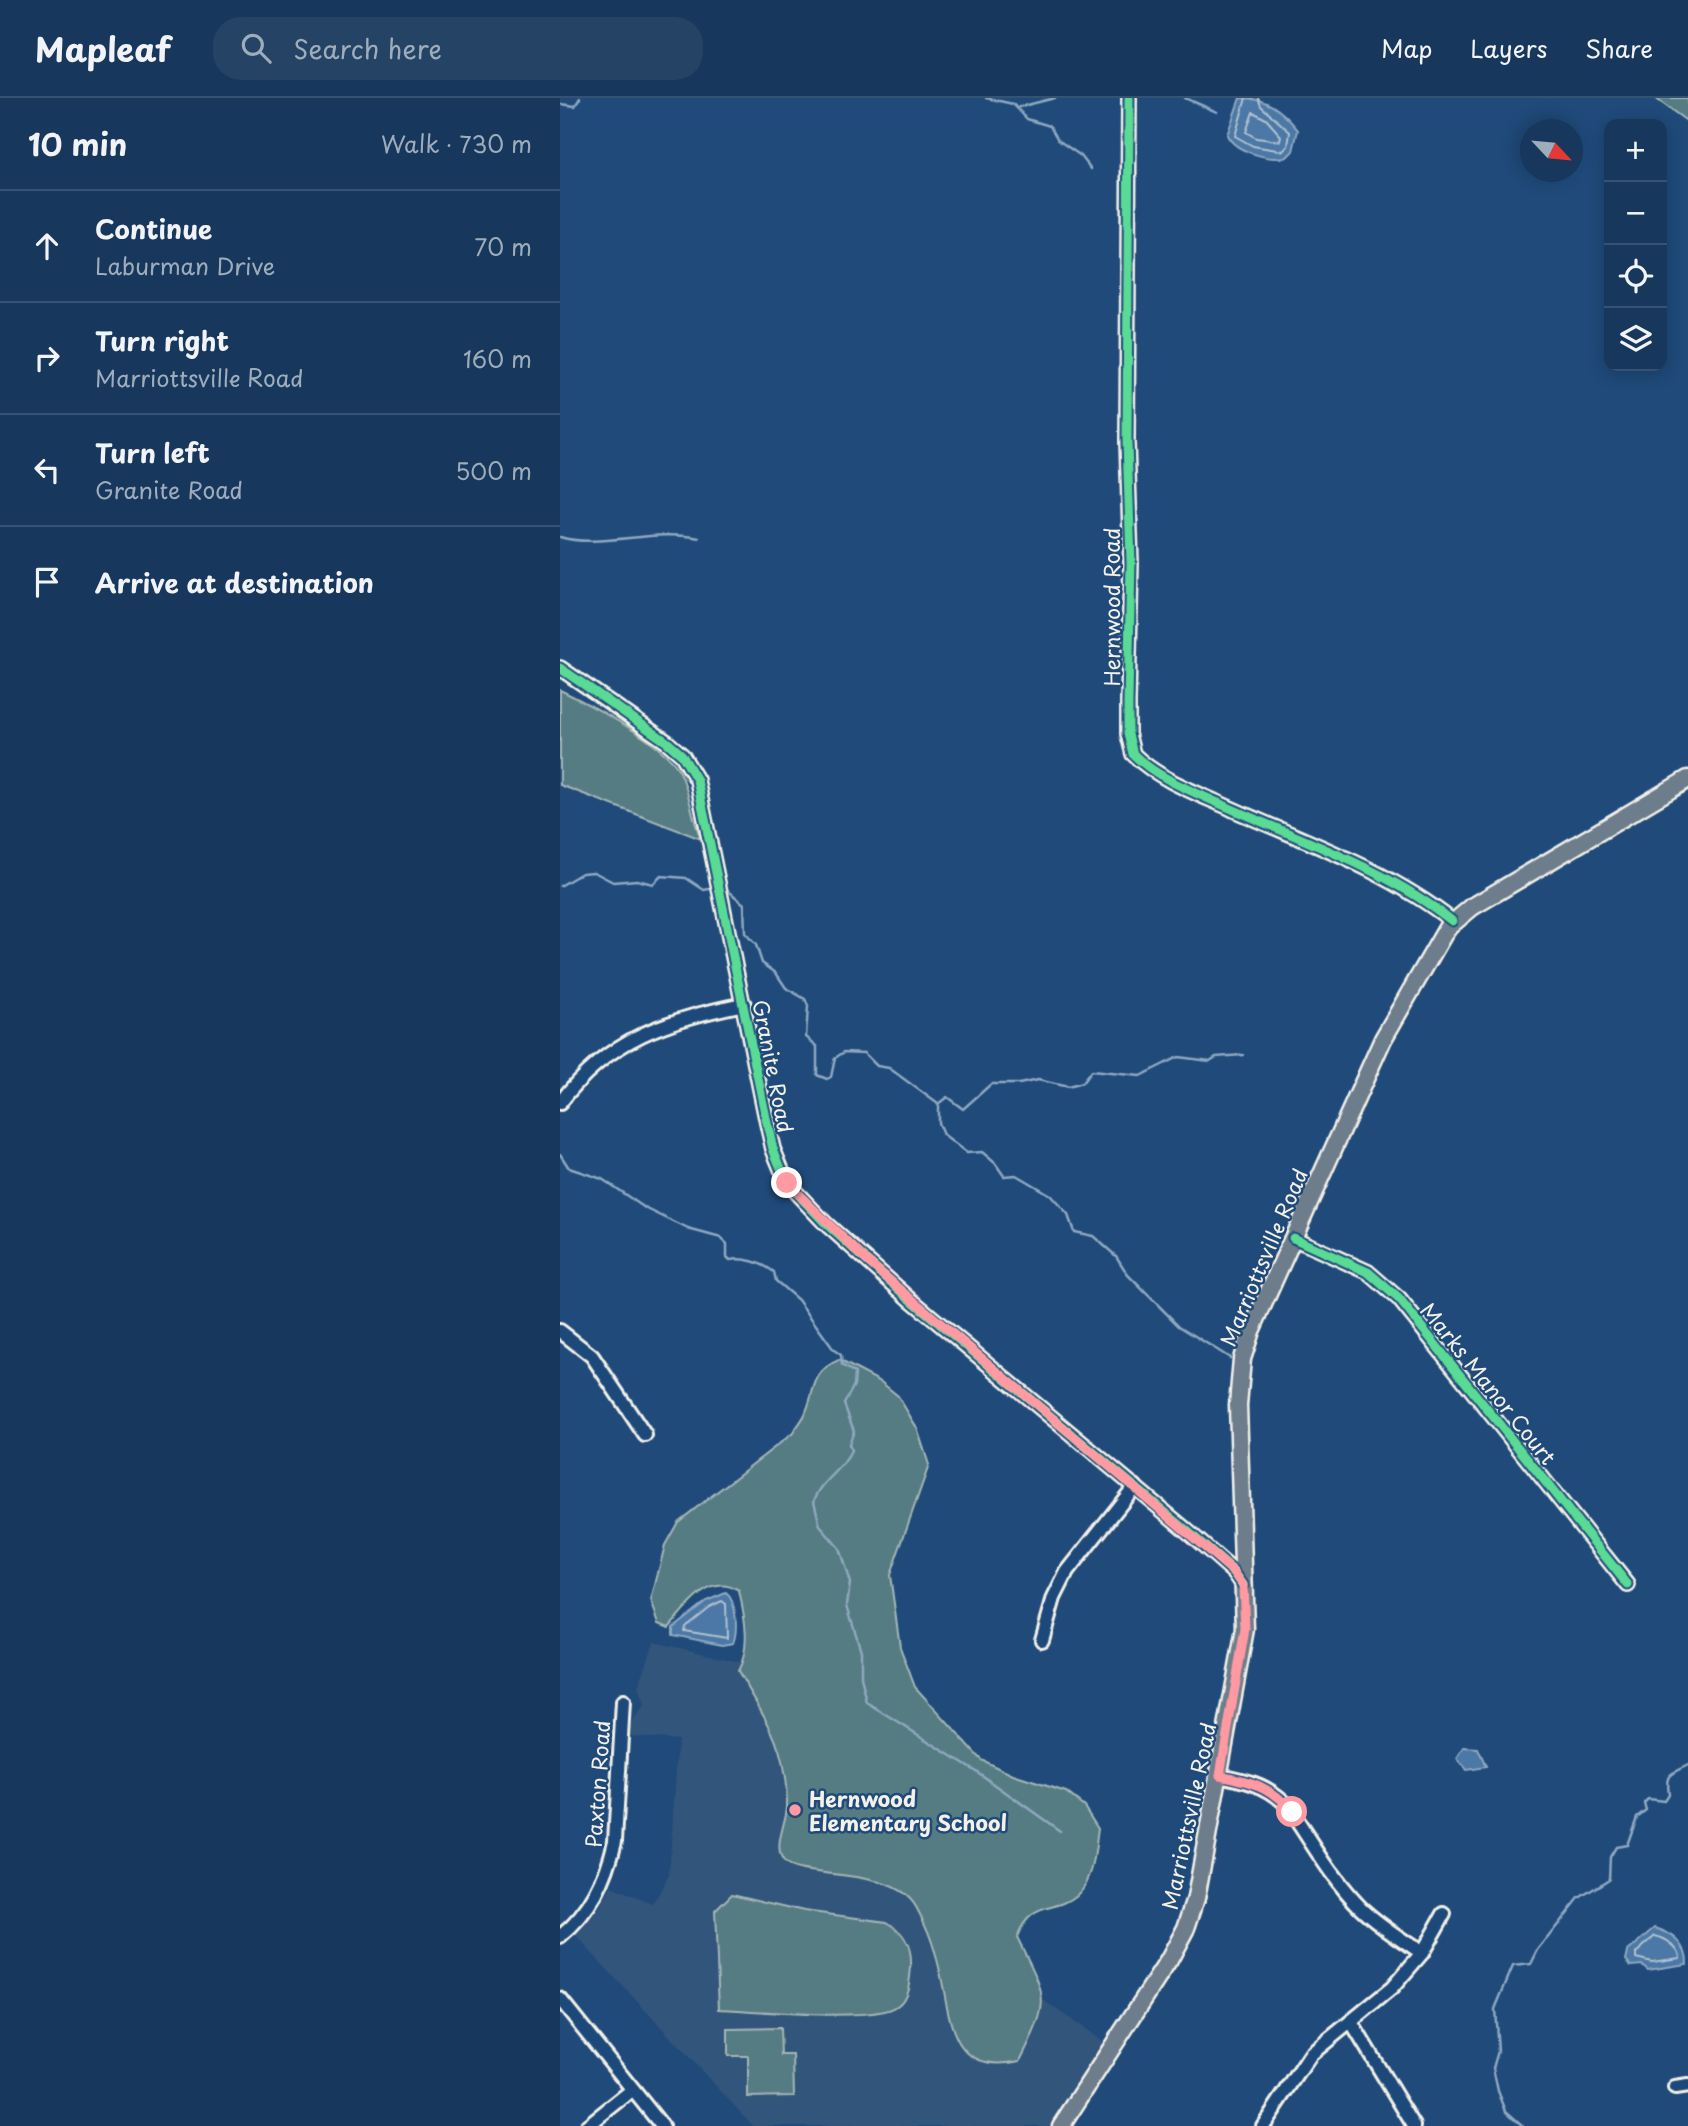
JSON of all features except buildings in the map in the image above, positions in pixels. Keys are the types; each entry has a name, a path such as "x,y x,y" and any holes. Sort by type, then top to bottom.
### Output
{"main road":[{"name":"Marriottsville Road","path":"1061,2126 1169,1960 1186,1928 1199,1888 1243,1641 1238,1405 1240,1370 1251,1331 1388,1028 1452,921 1688,779"}],"street":[{"name":"Hernwood Road","path":"1129,98 1127,454 1131,563 1128,734 1133,754 1160,774 1194,792 1369,871 1437,909 1452,921"},
{"name":"Granite Road","path":"560,668 667,742 690,768 703,799 773,1149 783,1175 798,1196 892,1283 1234,1572 1243,1585"},
{"path":"560,1103 598,1063 641,1034 689,1015 744,1004"},
{"name":"Marks Manor Court","path":"1293,1238 1368,1272 1399,1299 1628,1585"},
{"path":"560,1331 579,1344 603,1370 645,1435"},
{"path":"1042,1640 1054,1598 1067,1572 1135,1486"},
{"name":"Paxton Road","path":"560,1937 593,1900 610,1862 615,1841 623,1702"},
{"path":"1220,1775 1250,1781 1275,1793 1350,1896 1381,1925 1422,1953"},
{"path":"1264,2126 1311,2054 1392,1988 1422,1953 1444,1914"},
{"path":"560,1999 631,2091 662,2126"},
{"path":"1351,2022 1414,2126"},
{"path":"587,2126 631,2091"}],"shaded area":[{"name":"Hernwood Elementary School","path":"654,1642 749,1664 941,1929 1105,2043 1051,2126 753,2126 576,1936 601,1906 611,1887 653,1904 669,1875 678,1740 630,1736 632,1722 644,1706 638,1688"}],"green space":[{"path":"1655,98 1688,98 1688,122"},
{"path":"560,690 644,737 672,761 683,779 701,839 560,785"},
{"path":"839,1360 881,1382 898,1396 917,1428 929,1465 890,1575 900,1647 915,1687 981,1760 1013,1775 1066,1792 1084,1806 1098,1828 1093,1863 1083,1888 1069,1901 1030,1917 1017,1937 1035,1974 1042,1998 1037,2023 1020,2061 995,2063 976,2059 963,2049 949,2016 930,1937 916,1907 904,1894 888,1885 868,1879 807,1871 784,1862 779,1849 787,1805 785,1777 778,1746 738,1671 746,1642 739,1591 728,1586 709,1589 691,1602 669,1627 659,1623 651,1601 665,1545 678,1522 793,1433 805,1414 818,1376"},
{"path":"732,1894 804,1911 887,1922 903,1935 910,1952 910,1977 901,2003 884,2011 839,2015 719,2009 715,1911"},
{"path":"780,2028 781,2055 793,2055 794,2096 748,2097 748,2056 728,2056 728,2029"}],"water":[{"path":"1240,98 1258,100 1273,106 1298,130 1293,151 1287,157 1272,158 1254,154 1231,141 1227,135"},
{"path":"726,1593 736,1616 733,1643 722,1645 673,1635 673,1627 706,1601"},
{"path":"1464,1748 1478,1749 1486,1767 1466,1770 1457,1759"},
{"path":"1655,1928 1678,1940 1685,1951 1687,1964 1648,1970 1642,1965 1631,1966 1626,1960 1628,1951"}],"waterway":[{"path":"560,104 575,106 580,98"},
{"path":"986,98 1013,104 1027,119 1050,126 1058,140 1081,156 1091,169"},
{"path":"1019,107 1055,98"},
{"path":"1185,98 1217,112"},
{"path":"560,537 592,541 664,535 699,538"},
{"path":"560,886 582,873 594,872 613,882 637,880 653,884 661,876 686,878 704,890 714,888"},
{"path":"725,888 744,904 745,933 756,945 762,963 776,973 786,988 805,999 808,1006 806,1037 817,1046 817,1075 827,1079 831,1077 835,1058 844,1052 864,1053 877,1066 889,1068 938,1104 938,1123 943,1135 967,1153 982,1152 995,1163 1004,1176 1016,1175 1050,1195 1068,1215 1074,1232 1093,1236 1116,1256 1128,1275 1179,1326 1230,1358"},
{"path":"938,1104 947,1097 963,1109 991,1084 1019,1084 1038,1080 1068,1087 1082,1083 1091,1071 1140,1076 1178,1057 1210,1061 1216,1057 1243,1055"},
{"path":"560,1154 569,1168 602,1179 645,1208 688,1229 721,1238 727,1244 727,1257 730,1260 742,1259 774,1272 776,1281 798,1300 834,1350 841,1355 842,1365 855,1373 854,1385 844,1404 854,1431 849,1444 851,1450 814,1501 820,1526 839,1548 850,1583 847,1605 861,1651 861,1677 867,1703 976,1771 1060,1831"},
{"path":"1523,2126 1506,2111 1493,2068 1498,2051 1495,2009 1513,1966 1531,1964 1538,1950 1579,1898 1609,1879 1610,1857 1616,1847 1627,1845 1637,1817 1646,1810 1644,1803 1648,1799 1664,1801 1668,1795 1668,1778 1688,1765"}],"cycle path":[{"path":"1129,98 1127,442 1131,563 1128,734 1133,754 1180,786 1374,872 1452,921"},
{"path":"560,668 667,742 682,755 697,780 767,1123 773,1149 787,1183 826,1224 910,1299 1185,1529 1234,1572 1243,1585"},
{"path":"1293,1238 1368,1272 1399,1299 1628,1585"}],"place":[{"name":"Hernwood Elementary School","path":"795,1810"}],"route":[{"path":"787,1183 826,1224 910,1299 1234,1572 1243,1585 1245,1629 1220,1775 1263,1786 1275,1793 1292,1812"}]}
